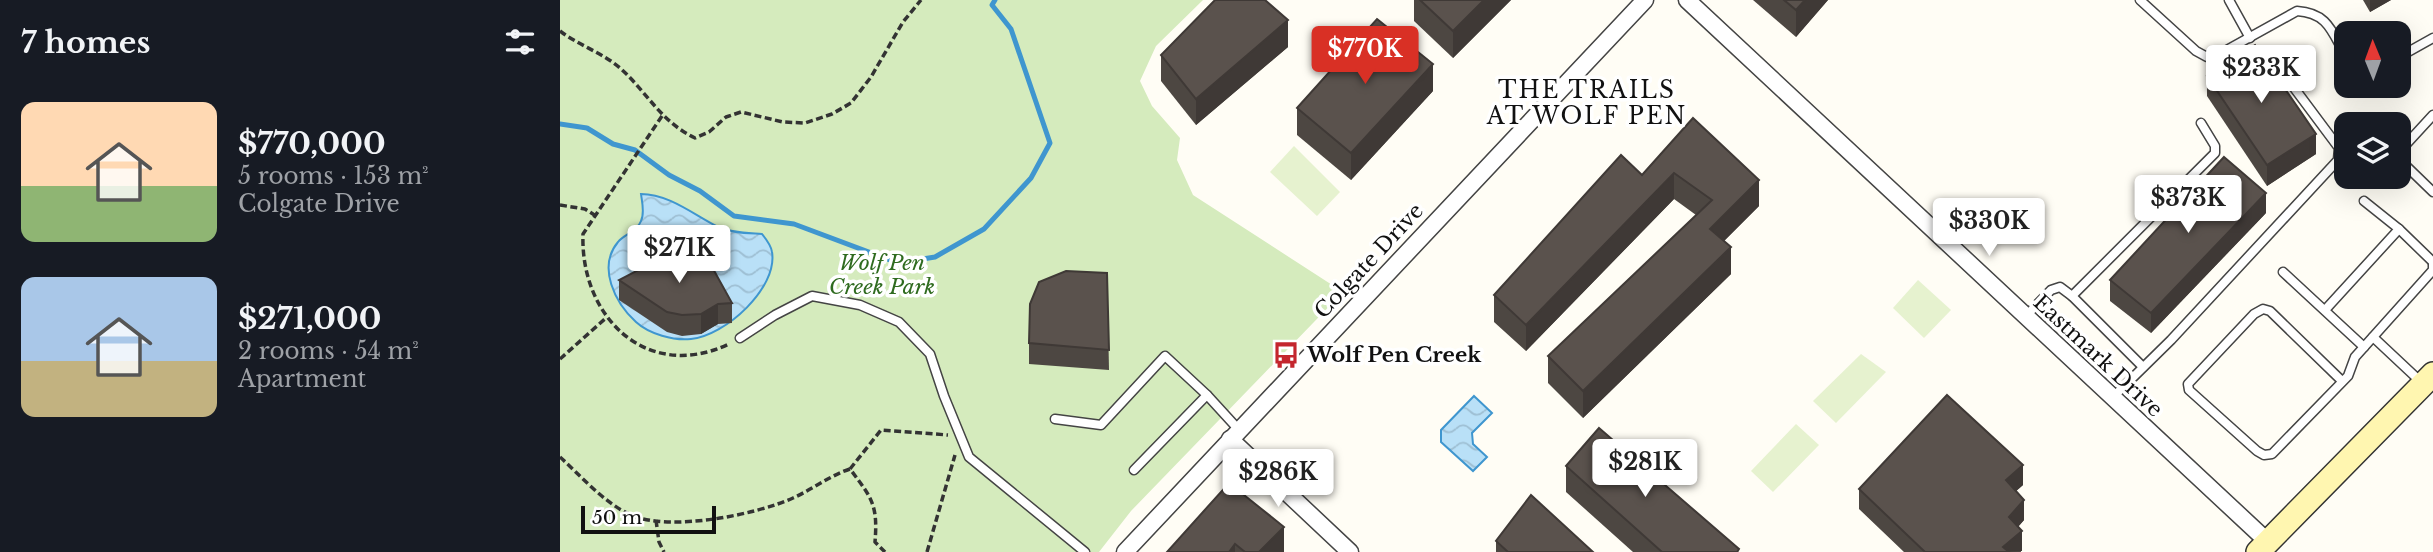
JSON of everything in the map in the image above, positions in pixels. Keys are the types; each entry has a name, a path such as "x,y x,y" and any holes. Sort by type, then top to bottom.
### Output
{"main road":[{"path":"2266,547 2428,379"}],"street":[{"name":"Colgate Drive","path":"1125,552 1645,0"},
{"name":"Eastmark Drive","path":"1686,0 2112,398 2266,547"},
{"path":"1234,434 1350,552"}],"lane":[{"path":"2140,0 2196,51 2207,57 2216,57 2297,10 2311,12 2324,19 2334,36"},
{"path":"2229,0 2250,38"},
{"path":"2412,50 2433,38"},
{"path":"2112,398 2338,160 2339,148 2280,68"},
{"path":"2411,139 2433,115"},
{"path":"2072,296 2215,153 2215,146 2201,123"},
{"path":"2411,171 2433,192"},
{"path":"2342,381 2270,311 2263,309 2254,314 2188,384 2189,390 2257,452 2272,454 2347,376 2355,357 2433,270 2432,260 2364,201"},
{"path":"2325,310 2399,229"},
{"path":"2283,272 2364,347"},
{"path":"2025,317 2051,290 2060,287 2143,368"},
{"path":"740,338 775,315 812,296 860,305 899,322 930,354 969,457 1085,552"},
{"path":"2373,337 2428,379"},
{"path":"1055,419 1101,425 1164,356 1207,395 1234,434"},
{"path":"1134,470 1207,395"}],"path":[{"path":"560,31 618,66 662,116 682,132 695,138 709,132 726,117 741,112 783,122 805,123 832,114 852,103 871,77 903,22 921,0"},
{"path":"662,116 583,234 582,255 590,285 606,318 639,347 678,357 712,352 740,338"},
{"path":"560,205 585,209 596,216"},
{"path":"560,359 606,318"},
{"path":"560,457 612,503 631,515 656,520 703,520 750,513 794,497 828,477 850,469 881,430 960,436 927,552"},
{"path":"850,469 869,494 877,516 875,542 885,552"},
{"path":"656,520 663,552"}],"green space":[{"name":"Wolf Pen Creek Park","path":"560,0 1203,0 1156,46 1140,81 1152,106 1180,138 1177,160 1193,195 1343,292 1131,511 1099,552 560,552"},
{"path":"1294,146 1340,192 1317,216 1270,172"},
{"path":"1918,280 1951,310 1924,338 1893,308"},
{"path":"1861,354 1886,372 1836,423 1813,401"},
{"path":"1796,424 1819,445 1773,492 1751,471"}],"water":[{"path":"641,194 671,201 723,229 762,234 772,252 772,266 758,295 733,320 704,336 677,339 648,330 636,322 621,305 611,284 609,262 618,242 637,228 641,221"},
{"path":"1474,396 1492,413 1472,433 1473,444 1487,457 1473,471 1441,442 1441,430"}],"building":[{"path":"1215,0 1265,0 1288,20 1196,99 1161,55"},
{"path":"1420,0 1484,0 1453,31"},
{"path":"1784,0 1805,0 1796,10"},
{"path":"1377,19 1433,64 1351,153 1297,108"},
{"path":"2255,45 2316,134 2267,165 2207,76"},
{"path":"1693,118 1759,180 1710,229 1731,247 1583,391 1548,356 1712,200 1674,173 1526,325 1494,295 1621,155 1642,175"},
{"path":"2224,157 2266,193 2151,313 2110,280"},
{"path":"669,254 707,258 732,303 718,304 701,314 682,315 667,312 619,280"},
{"path":"1066,271 1107,273 1109,350 1029,343 1030,304 1039,282"},
{"path":"1947,395 2023,465 2006,480 2024,500 2009,517 2022,531 2003,547 2009,552 1925,552 1859,489"},
{"path":"1599,428 1739,549 1737,552 1662,552 1566,466"},
{"path":"1229,483 1284,527 1259,552 1245,552 1235,544 1229,552 1167,552"},
{"path":"1531,495 1593,552 1508,552 1496,541"}],"waterway":[{"name":"Wolf Pen Creek","path":"560,124 587,128 613,144 635,150 734,216 794,224 898,263 935,257 984,229 1031,178 1050,143 1011,29 992,5 995,0"}],"place":[{"name":"Wolf Pen Creek","path":"1286,355"}],"district":[{"name":"THE TRAILS AT WOLF PEN","path":"1587,103"}]}
